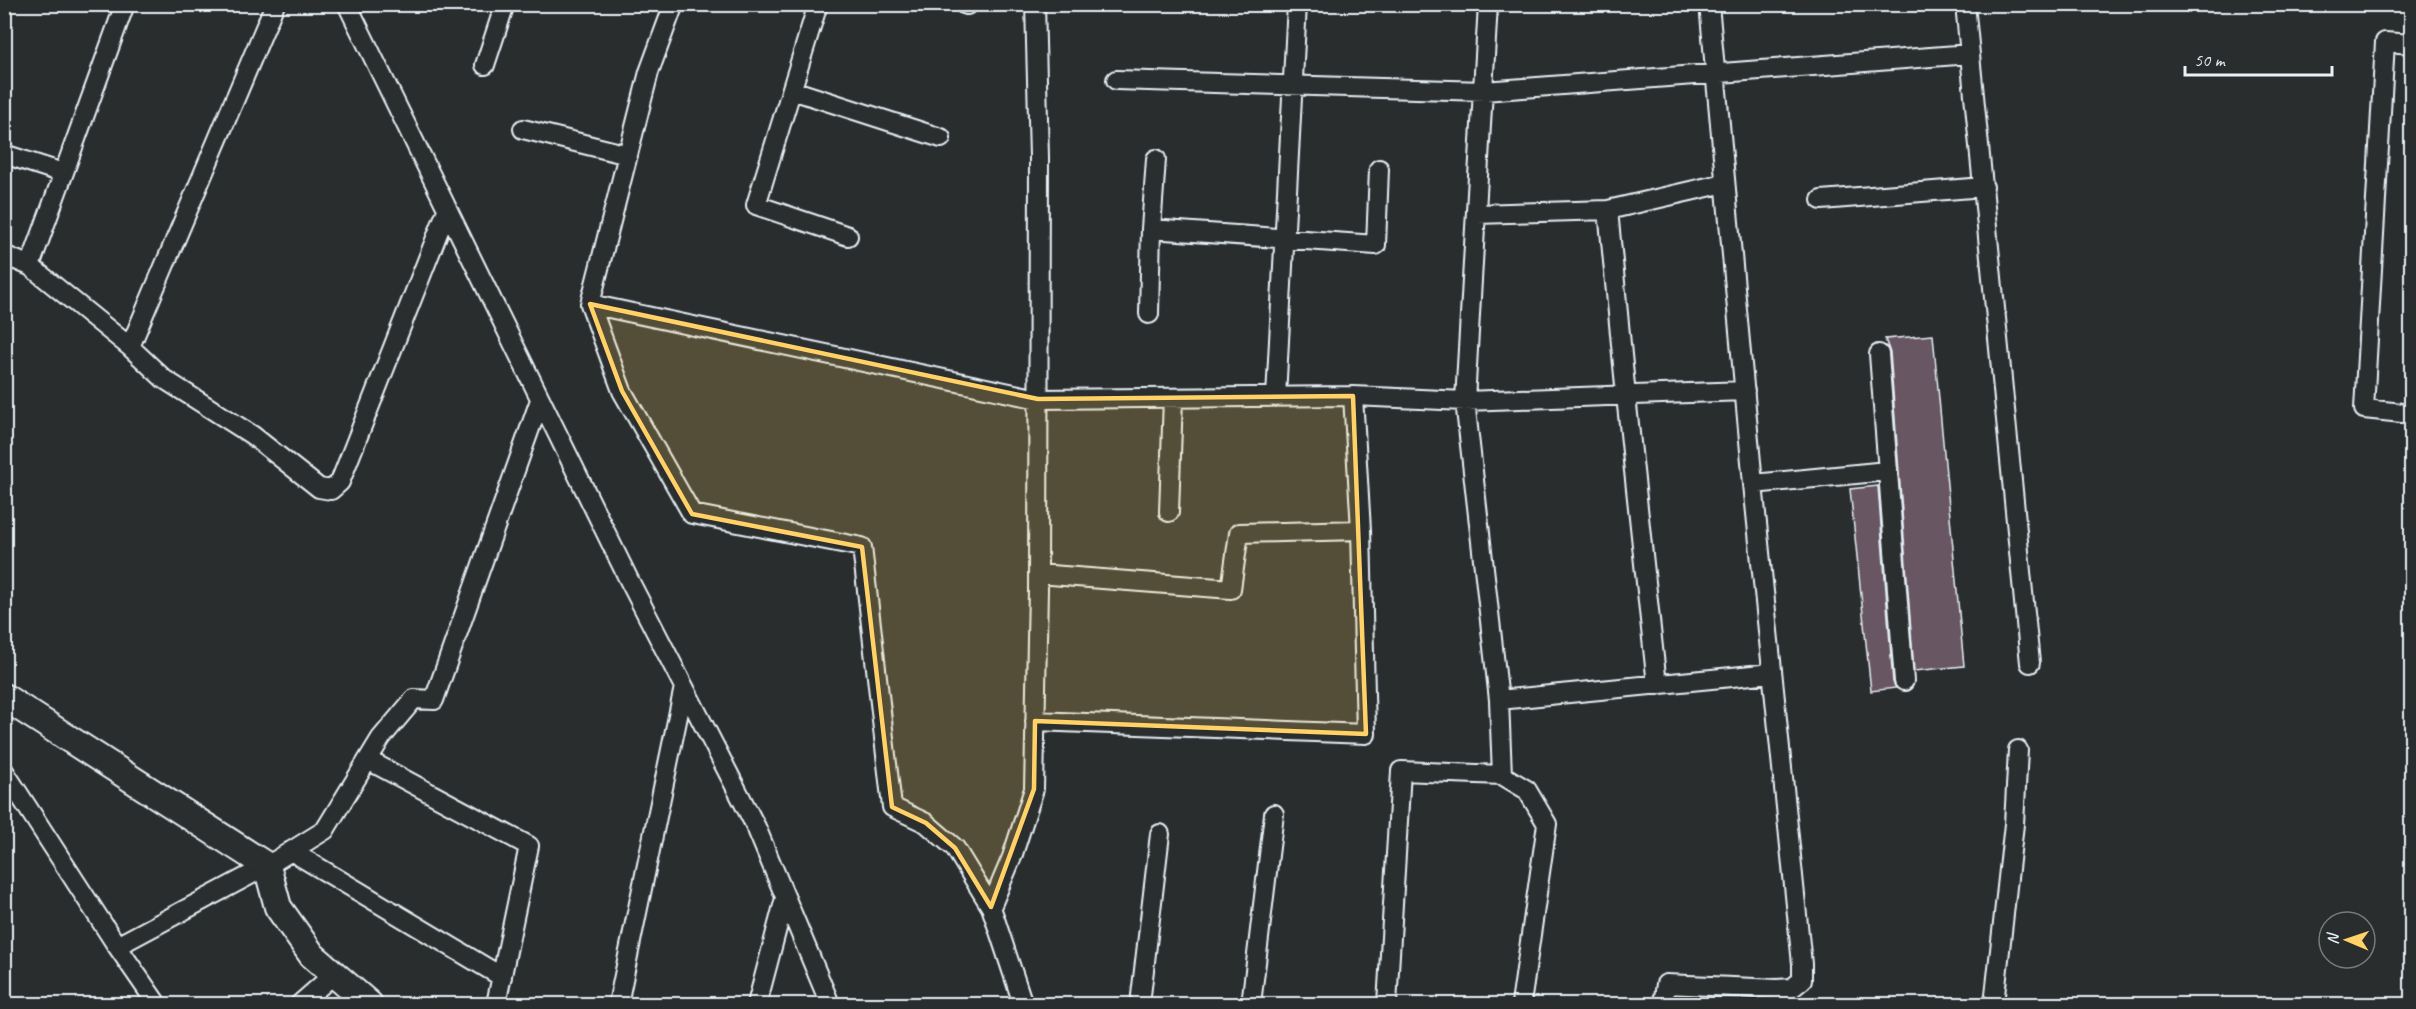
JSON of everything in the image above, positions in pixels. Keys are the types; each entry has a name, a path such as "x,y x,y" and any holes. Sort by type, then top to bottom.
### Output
{"street":[{"path":"30,266 124,4"},
{"path":"130,347 275,4"},
{"path":"346,4 540,399 756,827 830,1005"},
{"path":"485,65 505,4"},
{"path":"674,4 649,72 590,304 622,391 692,513 862,547 892,807 926,823 955,848 991,907 1023,1005"},
{"path":"818,4 756,205 848,236"},
{"path":"991,907 1012,857 1034,789 1038,574 1039,157 1035,4"},
{"path":"1276,397 1297,4"},
{"path":"1488,4 1465,401 1499,700 1502,774"},
{"path":"1663,1005 1666,984 1777,989 1792,988 1802,980 1709,4"},
{"path":"1965,4 2030,663"},
{"path":"2412,44 2385,42 2364,409 2412,414"},
{"path":"1116,80 1484,91 1970,54"},
{"path":"792,90 941,138"},
{"path":"523,129 628,155"},
{"path":"4,154 63,173"},
{"path":"1149,314 1151,229 1156,159"},
{"path":"1151,229 1376,245 1379,169"},
{"path":"1477,214 1608,210 1725,183"},
{"path":"1821,200 1984,187"},
{"path":"4,255 30,266 130,347 164,379 252,435 319,488 331,490 340,482 447,210"},
{"path":"1608,210 1657,685"},
{"path":"590,304 1038,399 1353,396 1465,401 1745,391"},
{"path":"1879,354 1904,681"},
{"path":"1035,721 1366,734 1361,530 1353,396"},
{"path":"1169,512 1173,398"},
{"path":"117,946 267,866 325,830 381,738 414,699 434,700 540,399"},
{"path":"1754,484 1887,471"},
{"path":"1038,574 1231,589 1239,533 1361,530"},
{"path":"1499,700 1772,673"},
{"path":"618,1005 684,687"},
{"path":"4,697 267,866 278,907 312,954 369,1005"},
{"path":"1994,1005 2014,824 2018,750"},
{"path":"368,760 529,846 496,1005"},
{"path":"4,771 157,1005"},
{"path":"1387,1005 1401,771 1502,774 1527,790 1547,824 1521,1005"},
{"path":"1251,1005 1274,814"},
{"path":"1140,1005 1160,834"},
{"path":"291,851 501,977"},
{"path":"757,1005 785,897"},
{"path":"300,1005 334,974"}],"highlighted area":[{"path":"590,304 1038,399 1353,396 1366,734 1035,721 1034,789 991,907 955,848 926,823 892,807 862,547 692,514 622,391"}],"building":[{"path":"1933,335 1964,666 1914,671 1890,353 1885,339"},
{"path":"1878,486 1893,682 1896,688 1871,691 1850,489"}]}
